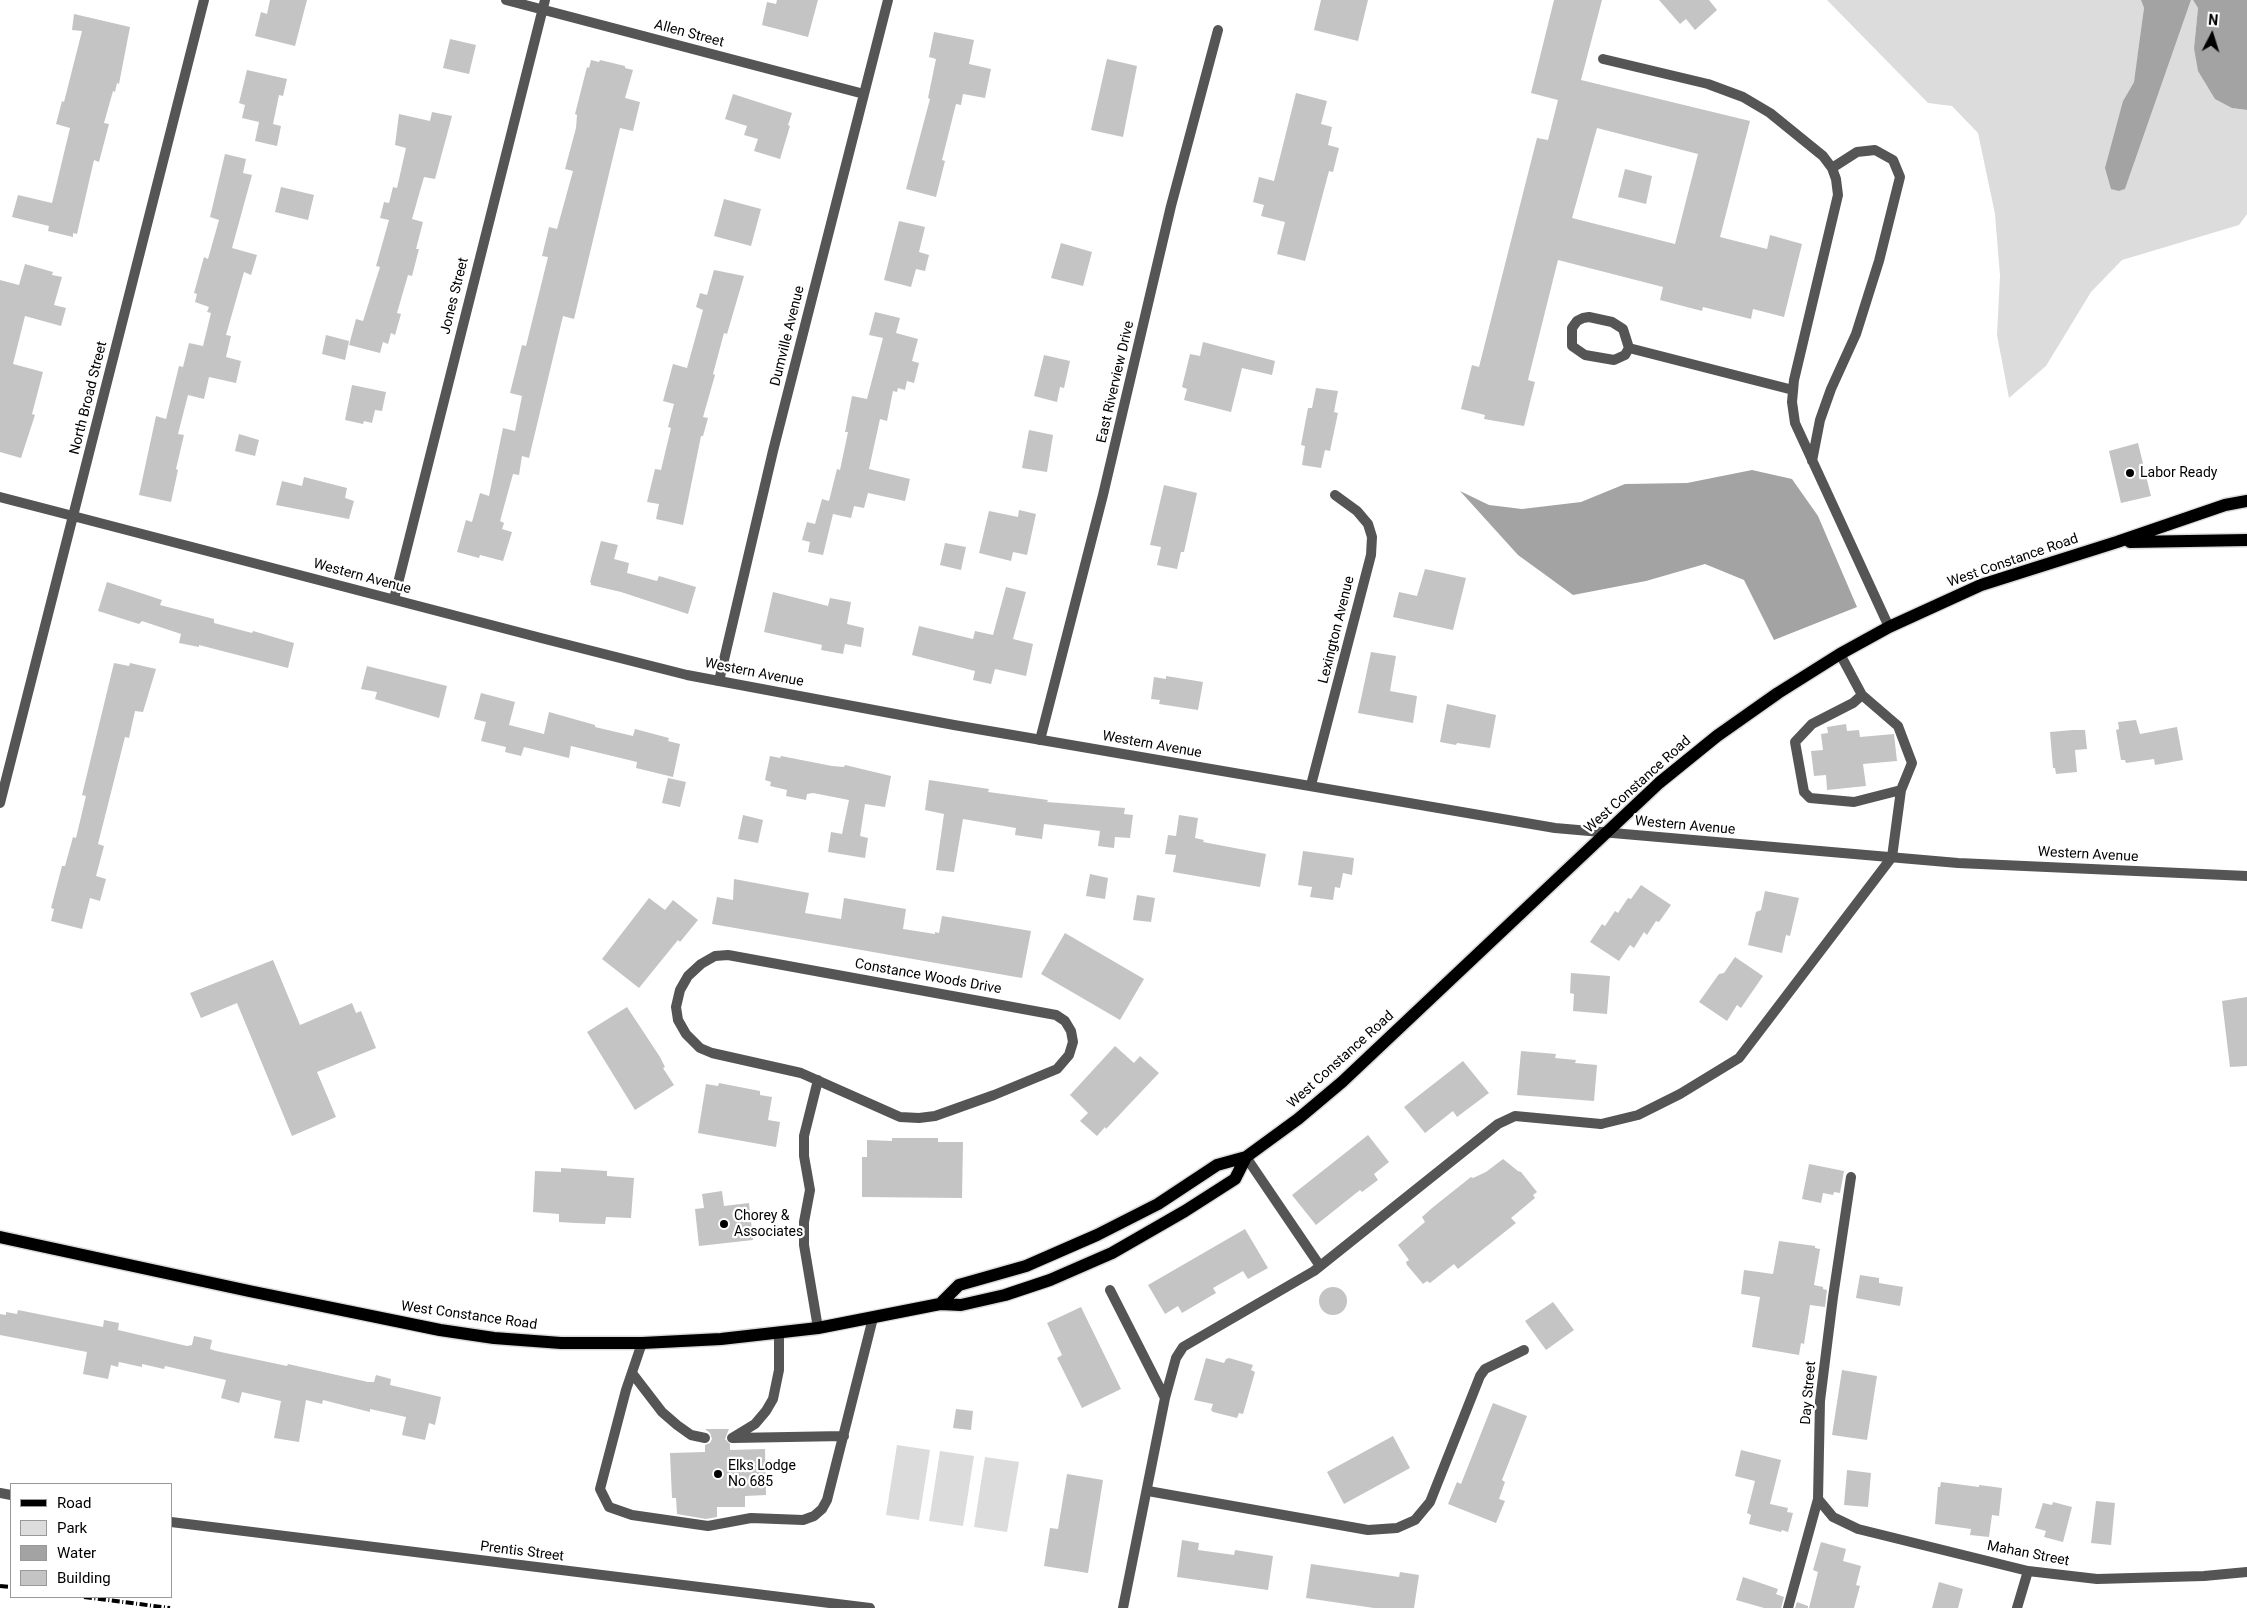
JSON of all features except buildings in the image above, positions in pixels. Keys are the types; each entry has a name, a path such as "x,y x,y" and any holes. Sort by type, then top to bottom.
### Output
{"main road":[{"name":"West Constance Road","path":"940,1304 959,1285 1026,1266 1096,1236 1158,1204 1217,1165 1246,1157 1298,1119 1342,1082 1659,784 1717,736 1778,692 1889,627 1981,585 2226,505 2247,501"},
{"name":"West Constance Road","path":"2117,542 2247,540"},
{"name":"West Constance Road","path":"0,1237 249,1291 440,1330 494,1338 561,1343 642,1344 721,1339 818,1328 940,1304 962,1305 1005,1296 1050,1280 1112,1253 1185,1211 1235,1178 1246,1157"}],"street":[{"name":"North Broad Street","path":"0,802 204,0"},
{"name":"Allen Street","path":"506,0 544,5 864,94"},
{"name":"Dumville Avenue","path":"719,681 776,442 888,0"},
{"name":"Jones Street","path":"394,599 544,5"},
{"name":"East Riverview Drive","path":"1040,740 1103,495 1171,206 1218,30"},
{"path":"1603,58 1708,84 1743,97 1778,119 1823,156 1832,168 1838,194 1793,390 1792,402 1795,423 1889,627"},
{"path":"1812,460 1820,420 1831,389 1856,334 1879,262 1900,177 1893,160 1875,150 1857,152 1832,168"},
{"path":"1589,317 1612,322 1623,329 1628,348 1625,355 1614,360 1585,355 1572,346 1572,328 1577,320 1589,317"},
{"path":"1628,348 1793,390"},
{"name":"Lexington Avenue","path":"1311,785 1372,555 1372,537 1368,524 1357,511 1335,495"},
{"name":"Western Avenue","path":"0,497 541,638 719,681 1040,740 1554,828 1967,863 2247,876"},
{"path":"1123,1608 1148,1491 1165,1398 1176,1358 1183,1347 1320,1266 1498,1124 1515,1116 1601,1124 1638,1115 1680,1094 1739,1058 1892,857 1901,790 1912,763 1898,726 1862,695 1840,654"},
{"path":"1862,695 1853,704 1812,724 1795,742 1804,792 1810,798 1854,802 1901,790"},
{"name":"Constance Woods Drive","path":"728,955 1056,1015 1066,1021 1071,1031 1072,1042 1069,1055 1057,1069 994,1095 935,1116 919,1118 900,1117 818,1080 801,1073 712,1053 700,1048 686,1034 678,1020 676,1007 680,990 688,976 701,964 715,956 728,955"},
{"path":"818,1080 804,1136 804,1156 810,1190 804,1222 804,1245 818,1328"},
{"path":"1246,1157 1320,1266"},
{"name":"Day Street","path":"1788,1608 1818,1498 1820,1401 1851,1177"},
{"path":"1110,1290 1165,1398"},
{"path":"642,1344 632,1373 600,1489 609,1507 619,1512 708,1526 751,1518 803,1520 822,1509 827,1500 873,1318"},
{"path":"779,1333 779,1370 773,1399 755,1424 731,1438 844,1436"},
{"path":"1148,1491 1368,1530 1397,1528 1416,1520 1430,1502 1480,1376 1485,1369 1524,1350"},
{"path":"632,1373 670,1419 691,1435 705,1438"},
{"name":"Mahan Street","path":"1818,1498 1833,1517 1858,1529 2028,1572 2097,1579 2204,1576 2247,1572"},
{"name":"Prentis Street","path":"172,1522 870,1608"},
{"path":"2017,1608 2028,1572"}],"green space":[{"path":"1827,0 2141,0 2144,8 2137,69 2134,82 2123,101 2119,191 2125,189 2191,0 2193,0 2198,8 2194,48 2232,108 2247,110 2247,214 2239,225 2122,260 2091,292 2046,366 2009,398 1997,335 2000,276 1995,214 1978,133 1952,106 1928,103"},
{"path":"897,1445 930,1450 919,1520 886,1515"},
{"path":"940,1451 974,1456 963,1526 929,1521"},
{"path":"985,1457 1019,1462 1007,1532 974,1527"}],"water":[{"path":"2141,0 2191,0 2125,189 2119,191 2111,189 2105,168 2123,101 2134,82 2144,8"},
{"path":"2193,0 2247,0 2247,110 2232,108 2215,99 2198,71 2194,48 2198,8"},
{"path":"1752,470 1792,479 1818,516 1857,607 1774,640 1744,580 1705,564 1646,581 1573,595 1518,555 1460,491 1489,505 1522,509 1581,502 1625,484 1687,483"}],"railway":[{"path":"0,1586 10,1587"},
{"path":"92,1598 170,1608"}],"place":[{"name":"Labor Ready","path":"2130,473"},
{"name":"Chorey & Associates","path":"724,1224"},
{"name":"Elks Lodge No 685","path":"718,1474"}]}
